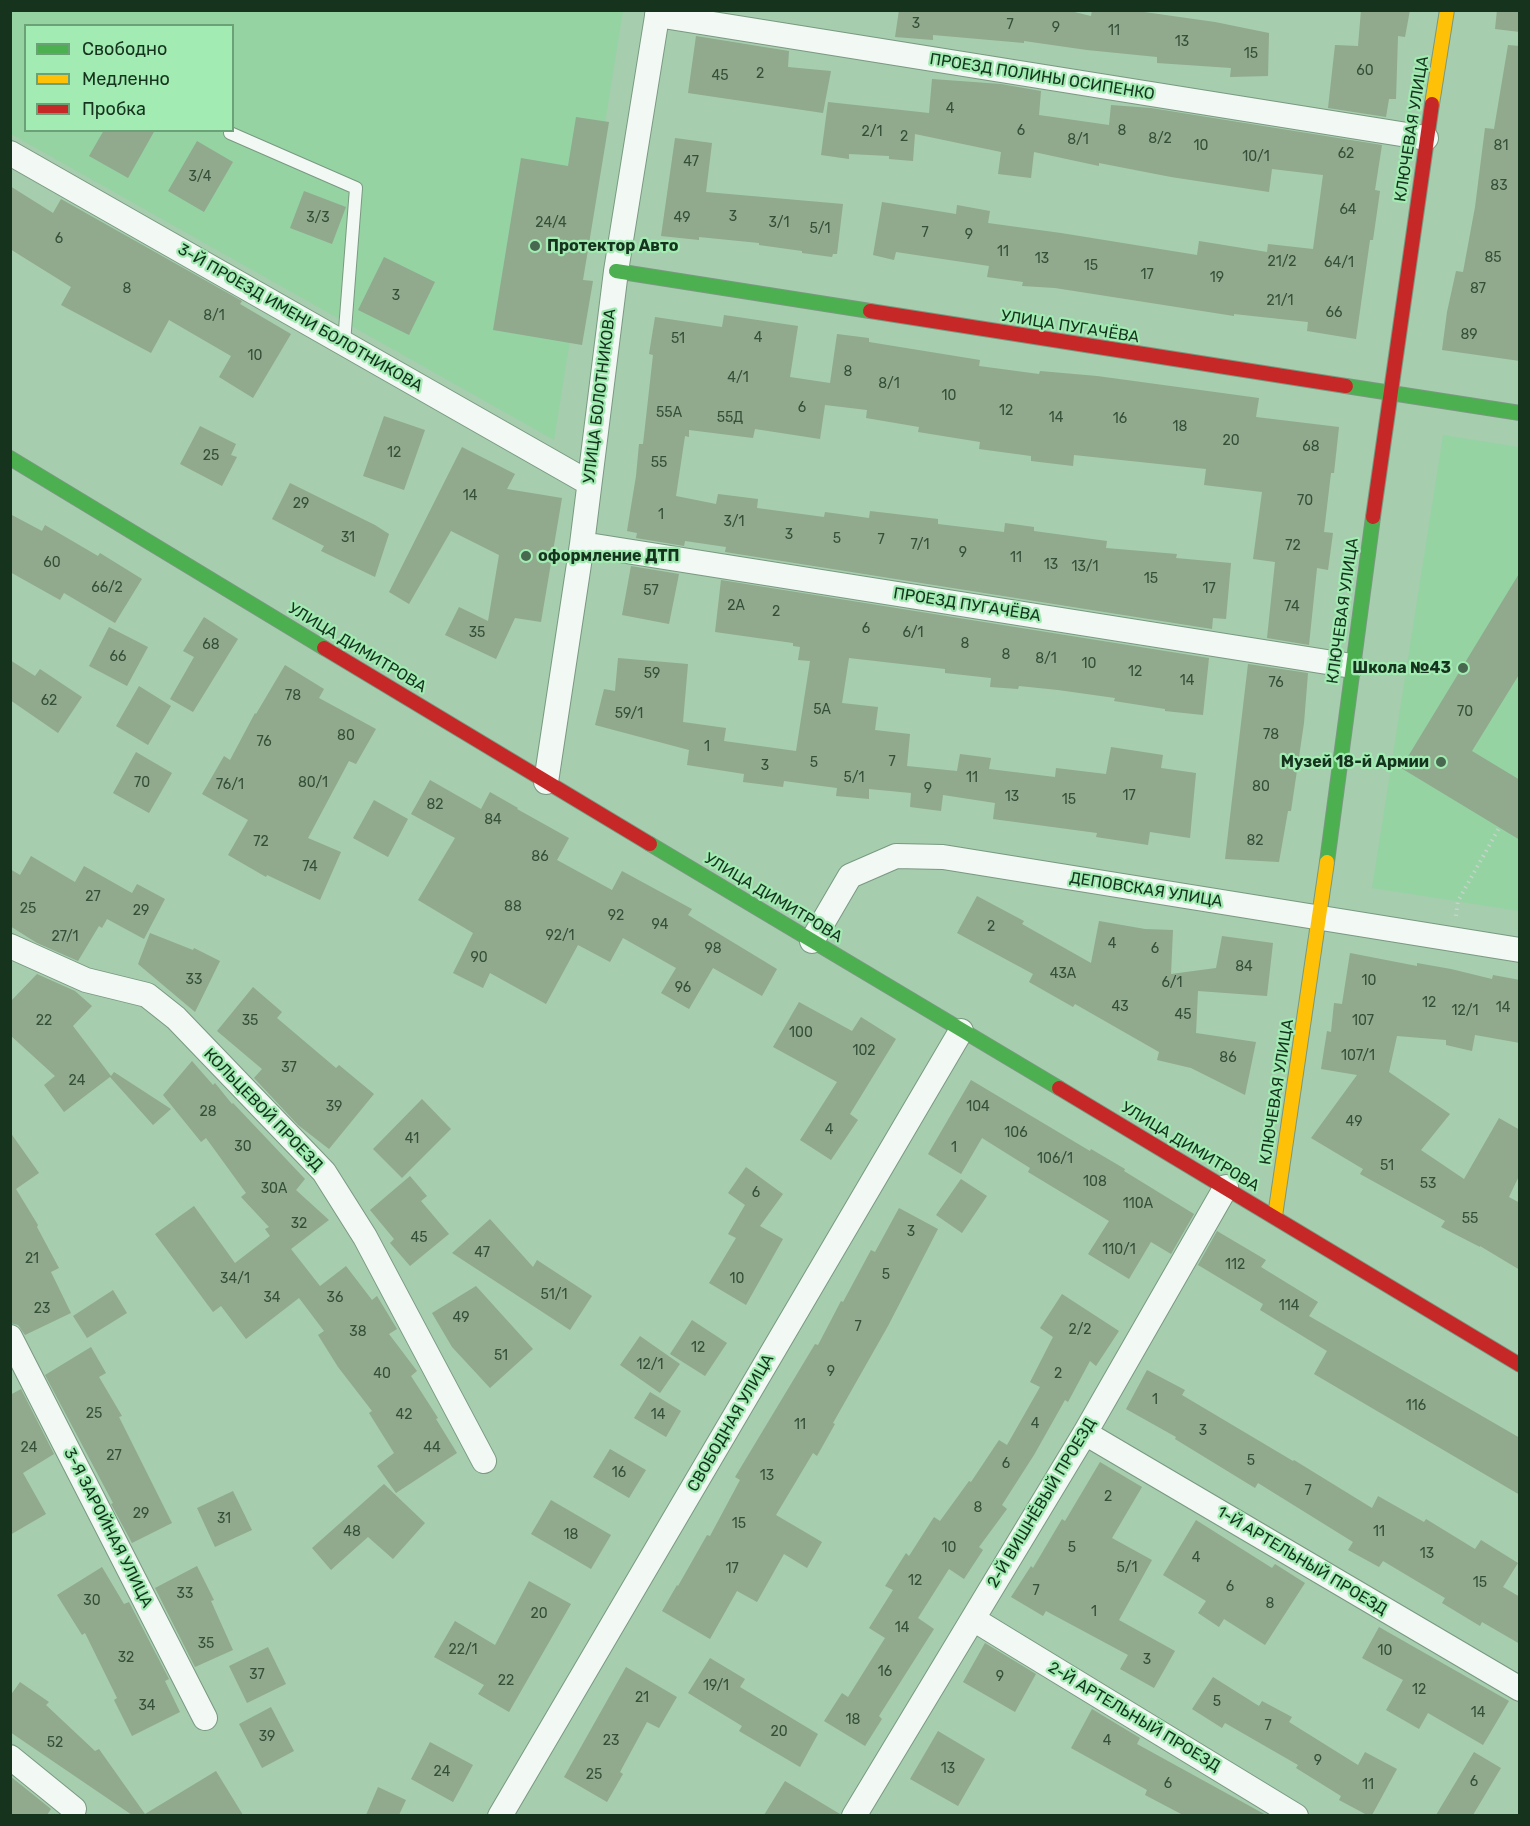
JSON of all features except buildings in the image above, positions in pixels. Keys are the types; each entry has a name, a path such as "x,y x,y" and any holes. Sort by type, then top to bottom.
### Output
{"street":[{"name":"КЛЮЧЕВАЯ УЛИЦА","path":"1275,1216 1320,918 1352,666 1426,138 1447,10"},
{"name":"ПРОЕЗД ПОЛИНЫ ОСИПЕНКО","path":"658,13 1426,138"},
{"name":"УЛИЦА БОЛОТНИКОВА","path":"546,782 582,544 616,271 658,13"},
{"name":"3-Й ПРОЕЗД ИМЕНИ БОЛОТНИКОВА","path":"10,153 589,483"},
{"name":"УЛИЦА ПУГАЧЁВА","path":"616,271 1520,413"},
{"name":"УЛИЦА ДИМИТРОВА","path":"10,458 1520,1365"},
{"name":"ПРОЕЗД ПУГАЧЁВА","path":"582,544 1352,666"},
{"name":"ДЕПОВСКАЯ УЛИЦА","path":"812,941 850,876 896,856 943,857 1520,950"},
{"name":"КОЛЬЦЕВОЙ ПРОЕЗД","path":"10,946 86,980 147,995 176,1018 324,1172 365,1237 484,1461"},
{"name":"СВОБОДНАЯ УЛИЦА","path":"500,1815 962,1031"},
{"name":"2-Й ВИШНЁВЫЙ ПРОЕЗД","path":"860,1813 1085,1433 1226,1187"},
{"name":"3-Я ЗАРОЙНАЯ УЛИЦА","path":"10,1337 205,1718"},
{"name":"1-Й АРТЕЛЬНЫЙ ПРОЕЗД","path":"1085,1433 1520,1689"},
{"name":"2-Й АРТЕЛЬНЫЙ ПРОЕЗД","path":"973,1619 1296,1815"},
{"path":"10,1756 74,1809"}],"lane":[{"path":"230,133 356,188 344,343"}],"path":[{"path":"1453,940 1458,901 1499,828"}],"shaded area":[{"path":"11,11 623,11 554,440 11,134"},
{"name":"Школа №43","path":"1443,435 1519,447 1519,911 1372,888"}],"traffic: fast":[{"path":"616,271 870,311"},
{"path":"1346,386 1520,413"},
{"path":"10,458 324,648"},
{"path":"1327,862 1373,517"},
{"path":"650,844 1059,1088"}],"traffic: slow":[{"path":"1432,104 1447,10"},
{"path":"1275,1216 1327,862"}],"traffic: jam":[{"path":"1373,517 1432,104"},
{"path":"870,311 1346,386"},
{"path":"324,648 650,844"},
{"path":"1059,1088 1520,1365"}],"place":[{"name":"Протектор Авто","path":"535,246"},
{"name":"оформление ДТП","path":"526,556"},
{"name":"Школа №43","path":"1463,668"},
{"name":"Музей 18-й Армии","path":"1441,762"}]}
